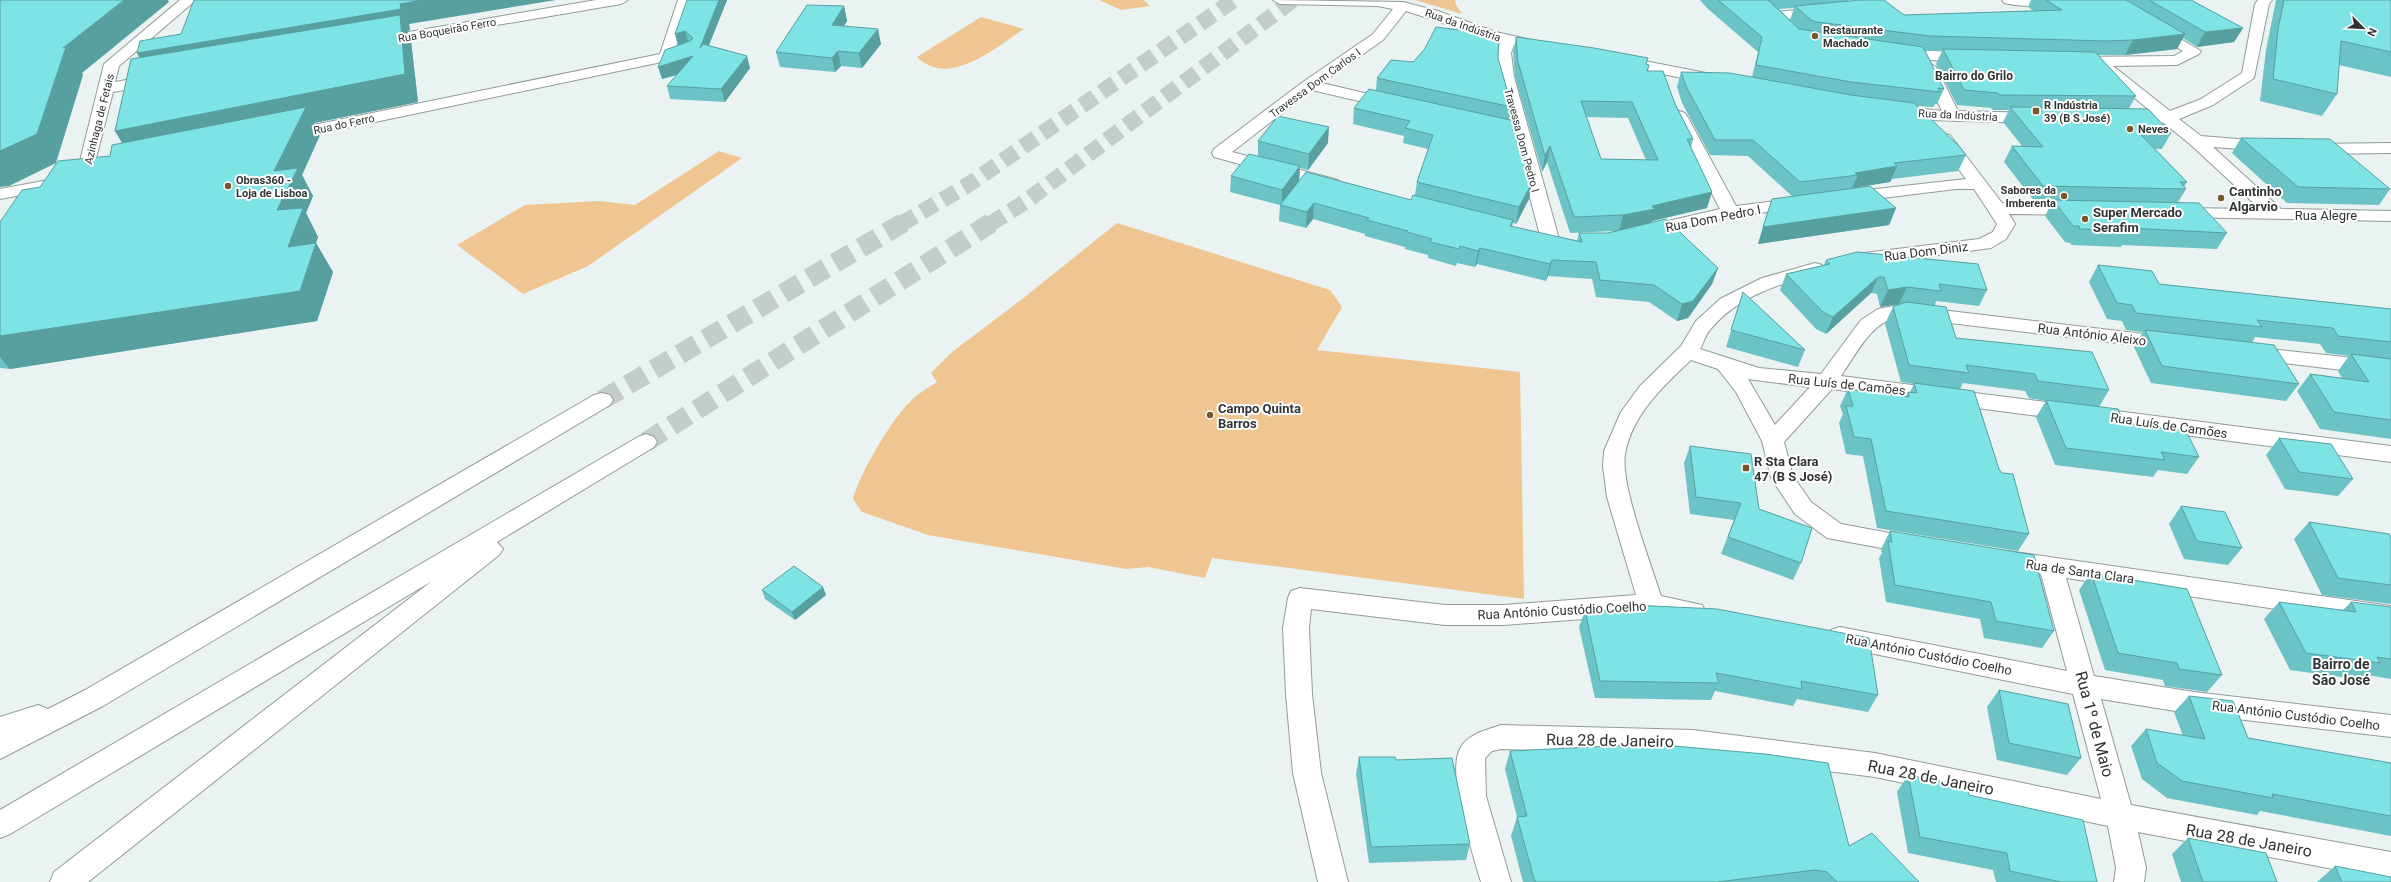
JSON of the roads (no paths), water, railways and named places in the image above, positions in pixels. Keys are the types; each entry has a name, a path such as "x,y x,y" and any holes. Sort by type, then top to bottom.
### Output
{"main road":[{"name":"Azinhaga de Fetais","path":"0,194 92,176 106,88 112,64 189,0"},
{"name":"Rua Boqueirão Ferro","path":"364,44 621,0"},
{"path":"666,57 685,0"},
{"name":"Rua da Indústria","path":"1280,0 1377,2 1403,6 1433,14 1510,41 1562,51"},
{"path":"1774,16 1860,9 1854,0"},
{"path":"2009,0 2024,2 2052,0"},
{"path":"2059,61 2099,62 2177,60 2194,50 2104,0"},
{"path":"2112,119 2166,118 2207,102 2249,75 2259,1"},
{"path":"1763,5 1790,30"},
{"name":"Travessa Dom Carlos I","path":"1351,188 1243,161 1220,153 1309,85 1378,37 1403,6"},
{"name":"Travessa Dom Pedro I","path":"1510,41 1504,53 1511,130 1550,238"},
{"name":"Rua do Ferro","path":"270,139 666,57 688,49"},
{"path":"1884,52 1924,57 1988,59"},
{"path":"1924,57 1954,116"},
{"path":"1608,59 1668,78 1729,82"},
{"path":"2099,62 2166,118 2197,141 2277,215"},
{"path":"106,88 168,77"},
{"path":"1309,85 1410,108"},
{"path":"1673,104 1730,212"},
{"name":"Rua da Indústria","path":"1883,109 1928,115 2051,118"},
{"name":"Rua Dom Diniz","path":"1688,352 1702,326 1733,298 1765,282 1835,264 1868,258 1984,244 2000,235 2006,224 1997,208 1937,130 1928,115"},
{"path":"2197,141 2290,147 2391,148"},
{"name":"Rua Dom Pedro I","path":"1625,237 1730,212 1956,184 1978,184"},
{"path":"1997,208 2098,210"},
{"name":"Rua Alegre","path":"2161,212 2391,216"},
{"name":"Rua António Aleixo","path":"1826,382 1868,324 1884,313 1899,311 2184,345"},
{"path":"2232,351 2391,369"},
{"path":"1651,604 1638,556 1619,498 1614,454 1624,426 1636,405 1663,372 1688,352"},
{"name":"Rua Luís de Camões","path":"1688,352 1727,367 1757,375 1882,387 2391,454"},
{"path":"1727,367 1745,389 1773,441 1782,478 1803,508 1835,532 1935,548"},
{"path":"1773,441 1826,382"},
{"path":"0,747 94,698 602,400"},
{"path":"0,824 271,666 646,442"},
{"path":"65,882 567,489"},
{"name":"Rua de Santa Clara","path":"1989,557 2391,616"},
{"name":"Rua 1º de Maio","path":"2050,567 2120,816 2131,868 2129,882"},
{"name":"Rua António Custódio Coelho","path":"1333,882 1307,773 1298,680 1296,628 1300,598 1445,615 1504,615 1651,604 1712,615"},
{"name":"Rua António Custódio Coelho","path":"1819,633 2084,685 2194,703 2391,726"},
{"path":"0,728 94,698"},
{"name":"Rua 28 de Janeiro","path":"1496,882 1472,796 1471,754 1483,743 1501,737 1693,742 1875,765 2120,816 2391,866"}],"tunnel":[{"path":"901,224 968,185 1234,0"},
{"path":"990,224 1025,202 1293,0"},
{"path":"602,400 903,223"},
{"path":"646,442 991,223"}],"place":[{"name":"Restaurante Machado","path":"1815,36"},
{"name":"R Indústria 39 (B S José)","path":"2036,111"},
{"name":"Neves","path":"2130,129"},
{"name":"Obras360 - Loja de Lisboa","path":"228,186"},
{"name":"Sabores da Imberenta","path":"2064,196"},
{"name":"Cantinho Algarvio","path":"2221,198"},
{"name":"Super Mercado Serafim","path":"2085,219"},
{"name":"Campo Quinta Barros","path":"1210,415"},
{"name":"R Sta Clara 47 (B S José)","path":"1746,468"}],"district":[{"name":"Bairro do Grilo","path":"1974,76"},
{"name":"Bairro de São José","path":"2341,672"}]}
